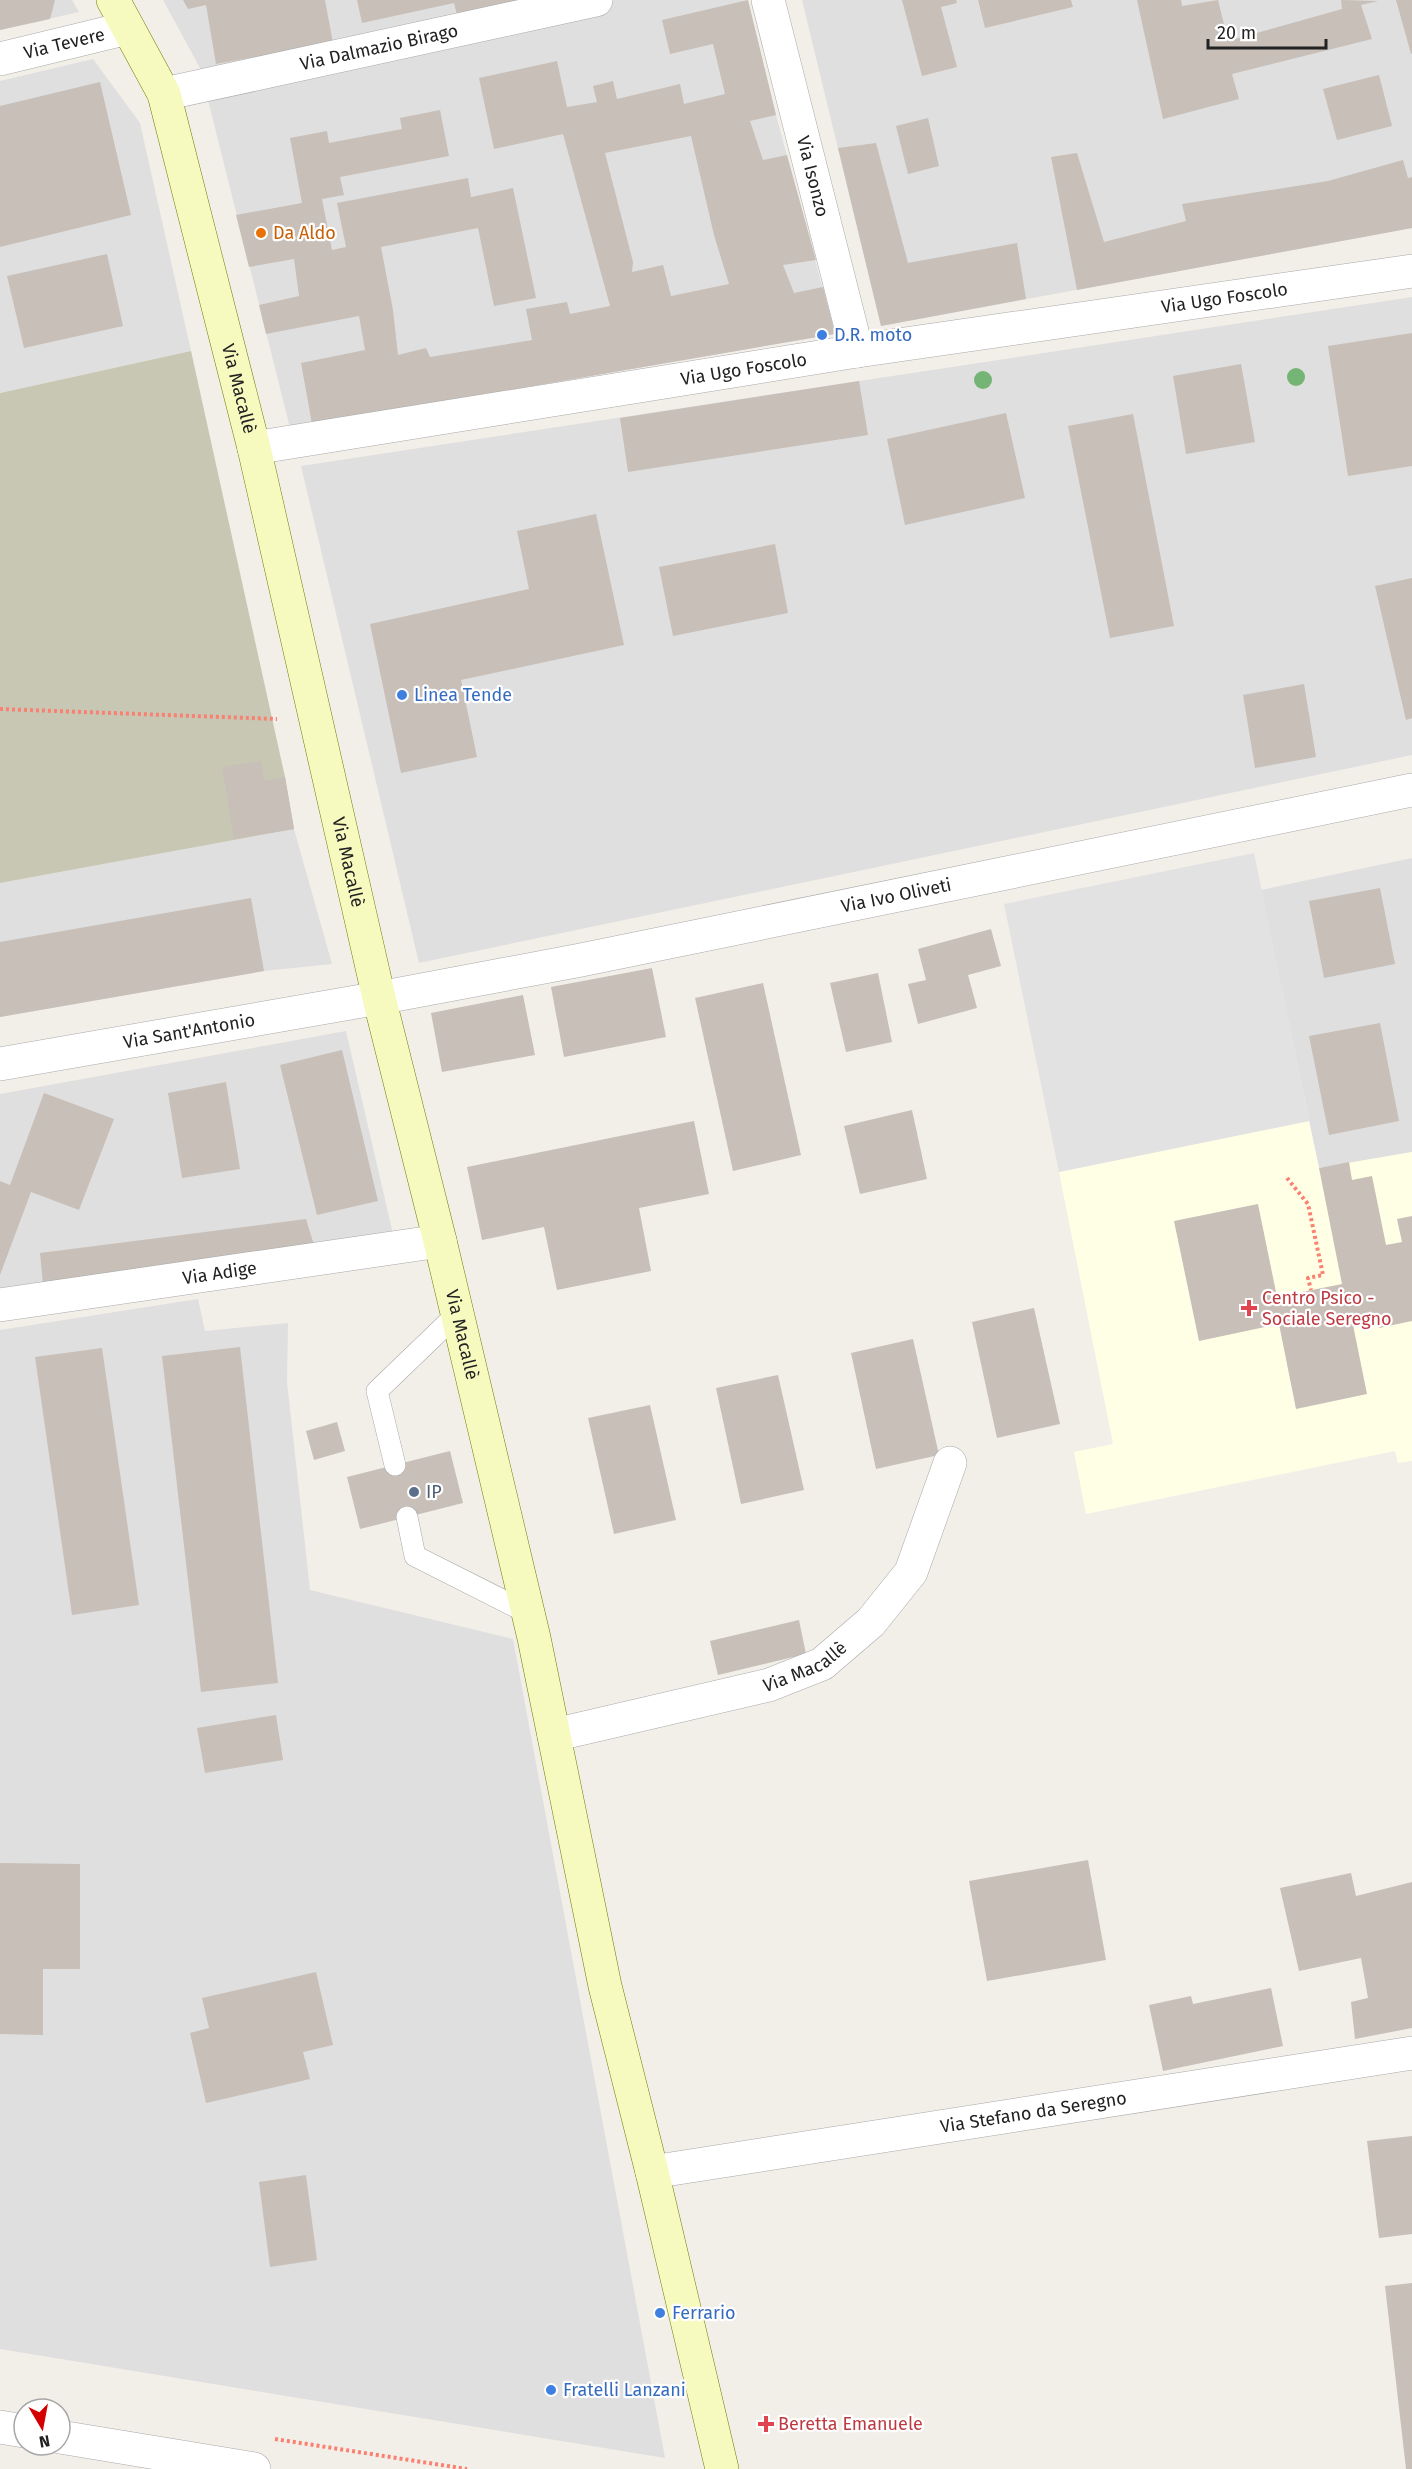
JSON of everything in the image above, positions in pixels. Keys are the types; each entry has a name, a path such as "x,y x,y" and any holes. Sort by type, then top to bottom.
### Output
{"street":[{"name":"Via Dalmazio Birago","path":"164,94 596,0"},
{"name":"Via Isonzo","path":"768,0 857,351"},
{"name":"Via Macallè","path":"120,14 164,94 254,448 379,998 440,1241 528,1613 605,1986 652,2172 722,2469"},
{"name":"Via Tevere","path":"0,59 120,14"},
{"name":"Via Ugo Foscolo","path":"254,448 857,351 1412,271"},
{"name":"Via Ivo Oliveti","path":"379,998 581,960 1412,790"},
{"name":"Via Sant'Antonio","path":"0,1064 379,998"},
{"name":"Via Adige","path":"0,1305 440,1241"},
{"name":"Via Macallè","path":"554,1735 769,1685 822,1665 871,1622 911,1572 950,1463"},
{"name":"Via Stefano da Seregno","path":"652,2172 1412,2053"},
{"path":"72,2439 254,2469"}],"lane":[{"path":"394,1465 377,1391 457,1314"},
{"path":"406,1517 415,1556 528,1613"}],"path":[{"path":"0,709 273,720 313,711"},
{"path":"1287,1178 1308,1204 1323,1275 1308,1278 1311,1290"}],"shaded area":[{"path":"0,0 72,0 79,12 0,30"},
{"path":"163,0 748,0 776,115 835,334 290,428 200,68"},
{"path":"802,0 1412,0 1412,228 881,326"},
{"path":"93,59 140,123 191,351 0,393 0,81"},
{"path":"1412,297 1412,755 419,963 301,466"},
{"path":"191,351 285,777 294,829 0,883 0,393"},
{"path":"294,829 332,964 264,971 0,1017 0,883"},
{"path":"1254,853 1309,1121 1059,1172 1004,904"},
{"path":"1412,858 1412,1152 1319,1168 1261,890"},
{"path":"346,1031 393,1234 0,1290 0,1094"},
{"name":"Centro Psico - Sociale Seregno","path":"1309,1121 1319,1168 1412,1152 1412,1461 1398,1463 1395,1451 1086,1514 1074,1452 1113,1444 1059,1172"},
{"path":"198,1299 205,1331 288,1323 287,1382 310,1590 513,1639 665,2458 0,2349 0,1330"}],"building":[{"path":"0,0 55,0 50,19 0,30"},
{"path":"183,0 325,0 333,43 216,64 206,5 188,9"},
{"path":"357,0 520,0 457,15 454,3 362,23"},
{"path":"748,0 776,115 750,121 763,160 787,155 816,260 783,265 794,293 823,287 835,334 312,424 301,363 365,350 359,316 266,334 259,305 299,296 294,259 249,267 236,215 302,203 290,138 327,131 329,143 402,129 400,118 440,110 449,156 340,177 344,195 322,199 332,250 346,247 337,203 468,178 471,197 513,188 536,298 494,306 478,228 381,247 393,310 398,355 426,348 430,357 532,340 526,309 567,302 570,314 610,306 563,134 494,149 479,78 557,61 567,107 597,102 593,86 613,81 617,99 680,84 684,104 725,94 713,44 670,54 662,20","holes":["691,136 714,235 729,284 671,296 663,265 632,272 633,262 605,153"]},
{"path":"902,0 956,0 957,3 941,7 957,67 922,76"},
{"path":"978,0 1071,0 1073,7 985,28"},
{"path":"1137,0 1181,0 1182,6 1218,0 1228,41 1342,9 1341,0 1378,1 1361,5 1372,39 1232,74 1239,99 1163,119"},
{"path":"1396,0 1412,0 1411,54"},
{"path":"1379,75 1392,126 1337,140 1323,89"},
{"path":"100,82 131,215 0,247 0,106"},
{"path":"928,118 939,166 908,174 896,126"},
{"path":"876,143 908,263 1017,243 1026,299 881,326 838,148"},
{"path":"1077,153 1104,242 1186,221 1182,204 1328,181 1403,160 1408,178 1412,177 1412,228 1077,290 1051,157"},
{"path":"107,254 123,326 24,348 7,276"},
{"path":"1412,333 1412,466 1348,476 1328,346"},
{"path":"1241,364 1255,442 1186,454 1173,376"},
{"path":"859,381 868,435 628,472 620,418"},
{"path":"1006,413 1025,498 905,525 887,439"},
{"path":"1133,414 1174,626 1110,638 1068,426"},
{"path":"596,514 624,645 461,680 477,757 401,773 370,624 529,589 517,531"},
{"path":"775,544 788,613 673,636 659,567"},
{"path":"1412,578 1412,718 1406,720 1375,586"},
{"path":"1304,684 1316,757 1255,768 1243,695"},
{"path":"261,761 264,781 285,777 294,829 234,839 222,767"},
{"path":"1380,888 1395,964 1324,978 1309,901"},
{"path":"251,898 264,971 0,1017 0,942"},
{"path":"991,929 1001,966 968,975 977,1008 918,1024 908,984 926,980 918,949"},
{"path":"652,968 666,1037 564,1057 551,987"},
{"path":"878,973 892,1042 846,1052 830,983"},
{"path":"763,983 801,1155 733,1171 695,998"},
{"path":"523,995 535,1055 442,1072 431,1013"},
{"path":"1380,1023 1399,1121 1329,1135 1309,1036"},
{"path":"342,1050 378,1201 317,1215 280,1065"},
{"path":"226,1082 240,1169 182,1178 168,1093"},
{"path":"44,1093 114,1119 79,1210 31,1192 0,1275 0,1181 10,1185"},
{"path":"912,1110 927,1179 860,1194 844,1126"},
{"path":"694,1121 709,1194 639,1208 651,1271 557,1290 544,1227 482,1240 467,1167"},
{"path":"1349,1162 1352,1180 1372,1176 1386,1245 1402,1242 1397,1219 1412,1216 1412,1321 1379,1328 1377,1315 1352,1320 1367,1394 1296,1409 1279,1324 1199,1341 1174,1221 1258,1204 1277,1297 1342,1284 1319,1168"},
{"path":"306,1219 314,1245 43,1284 40,1253"},
{"path":"1034,1308 1060,1424 997,1438 972,1322"},
{"path":"913,1339 939,1455 876,1469 851,1353"},
{"path":"240,1347 278,1683 201,1692 162,1356"},
{"path":"102,1348 139,1605 72,1615 35,1357"},
{"path":"778,1375 804,1490 741,1504 716,1388"},
{"path":"650,1405 676,1520 614,1534 588,1418"},
{"path":"337,1422 345,1451 314,1460 306,1431"},
{"path":"450,1451 463,1503 360,1529 347,1477"},
{"path":"799,1620 806,1654 718,1675 710,1641"},
{"path":"276,1715 283,1760 205,1773 197,1728"},
{"path":"1088,1860 1106,1960 987,1981 969,1881"},
{"path":"0,1863 80,1864 80,1969 43,1969 43,2035 0,2034"},
{"path":"1351,1873 1356,1896 1412,1882 1412,2028 1355,2039 1351,2002 1368,1998 1361,1958 1299,1971 1280,1888"},
{"path":"316,1972 333,2045 303,2052 310,2079 206,2103 190,2033 209,2028 202,1998"},
{"path":"1271,1988 1283,2046 1163,2071 1149,2005 1191,1996 1193,2004"},
{"path":"1412,2136 1412,2234 1379,2238 1367,2141"},
{"path":"306,2175 317,2260 270,2267 259,2182"},
{"path":"1412,2283 1412,2469 1406,2469 1385,2286"}],"place":[{"name":"Da Aldo","path":"261,233"},
{"name":"D.R. moto","path":"822,335"},
{"name":"Linea Tende","path":"402,695"},
{"name":"Centro Psico - Sociale Seregno","path":"1249,1308"},
{"name":"IP","path":"414,1492"},
{"name":"Ferrario","path":"660,2313"},
{"name":"Fratelli Lanzani","path":"551,2390"},
{"name":"Beretta Emanuele","path":"766,2424"}]}
